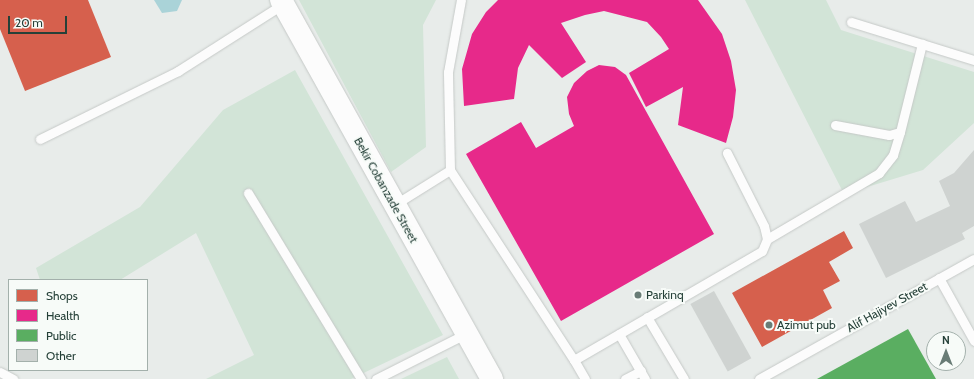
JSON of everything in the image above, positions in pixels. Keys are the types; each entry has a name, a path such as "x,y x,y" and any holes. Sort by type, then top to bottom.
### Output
{"street":[{"name":"Bekir Cobanzade Street","path":"282,2 465,334 492,379"}],"lane":[{"path":"461,0 448,72 450,170 586,379"},
{"path":"40,139 178,72 282,2"},
{"path":"851,22 974,60"},
{"path":"767,238 879,173 893,155 922,44"},
{"path":"835,125 888,135 900,132"},
{"path":"574,360 762,251 767,238 764,226 727,153"},
{"path":"394,205 450,170"},
{"path":"248,194 361,379"},
{"name":"Alif Hajiyev Street","path":"759,379 974,259"},
{"path":"939,278 974,341"},
{"path":"647,318 684,379"},
{"path":"376,379 465,334"},
{"path":"619,334 643,375 625,379"},
{"path":"0,372 13,379"}],"green space":[{"path":"299,0 436,0 423,25 426,147 391,172"},
{"path":"745,0 826,0 841,30 974,72 974,123 923,170 844,194"},
{"path":"295,70 443,335 351,379 206,379 254,355 196,233 122,279 40,279 36,268 140,207 223,110"},
{"path":"447,357 459,379 401,379"}],"water":[{"path":"154,0 182,0 177,11 162,13"}],"building: Shops":[{"path":"0,0 88,0 111,57 25,91 0,29"},
{"path":"844,231 853,248 829,262 840,281 823,290 832,308 762,347 732,293"}],"building: Health":[{"path":"498,0 698,0 722,34 731,61 736,90 733,117 726,143 678,125 683,87 646,107 629,73 669,49 661,37 647,22 604,11 585,15 561,23 586,62 562,78 529,45 518,68 514,99 464,106 462,69 472,34 486,12"},
{"path":"599,65 615,67 626,75 714,234 561,321 466,154 521,122 536,148 574,126 569,114 567,97 574,83 587,71"}],"building: Public":[{"path":"908,329 926,361 926,371 932,371 936,379 817,379"}],"building: Other":[{"path":"974,150 974,226 962,233 965,239 886,278 859,224 905,201 916,222 950,206 939,181 954,173"},
{"path":"714,291 751,358 728,371 690,304"}],"place":[{"name":"Parkinq","path":"638,295"},
{"name":"Azimut pub","path":"769,325"}]}
